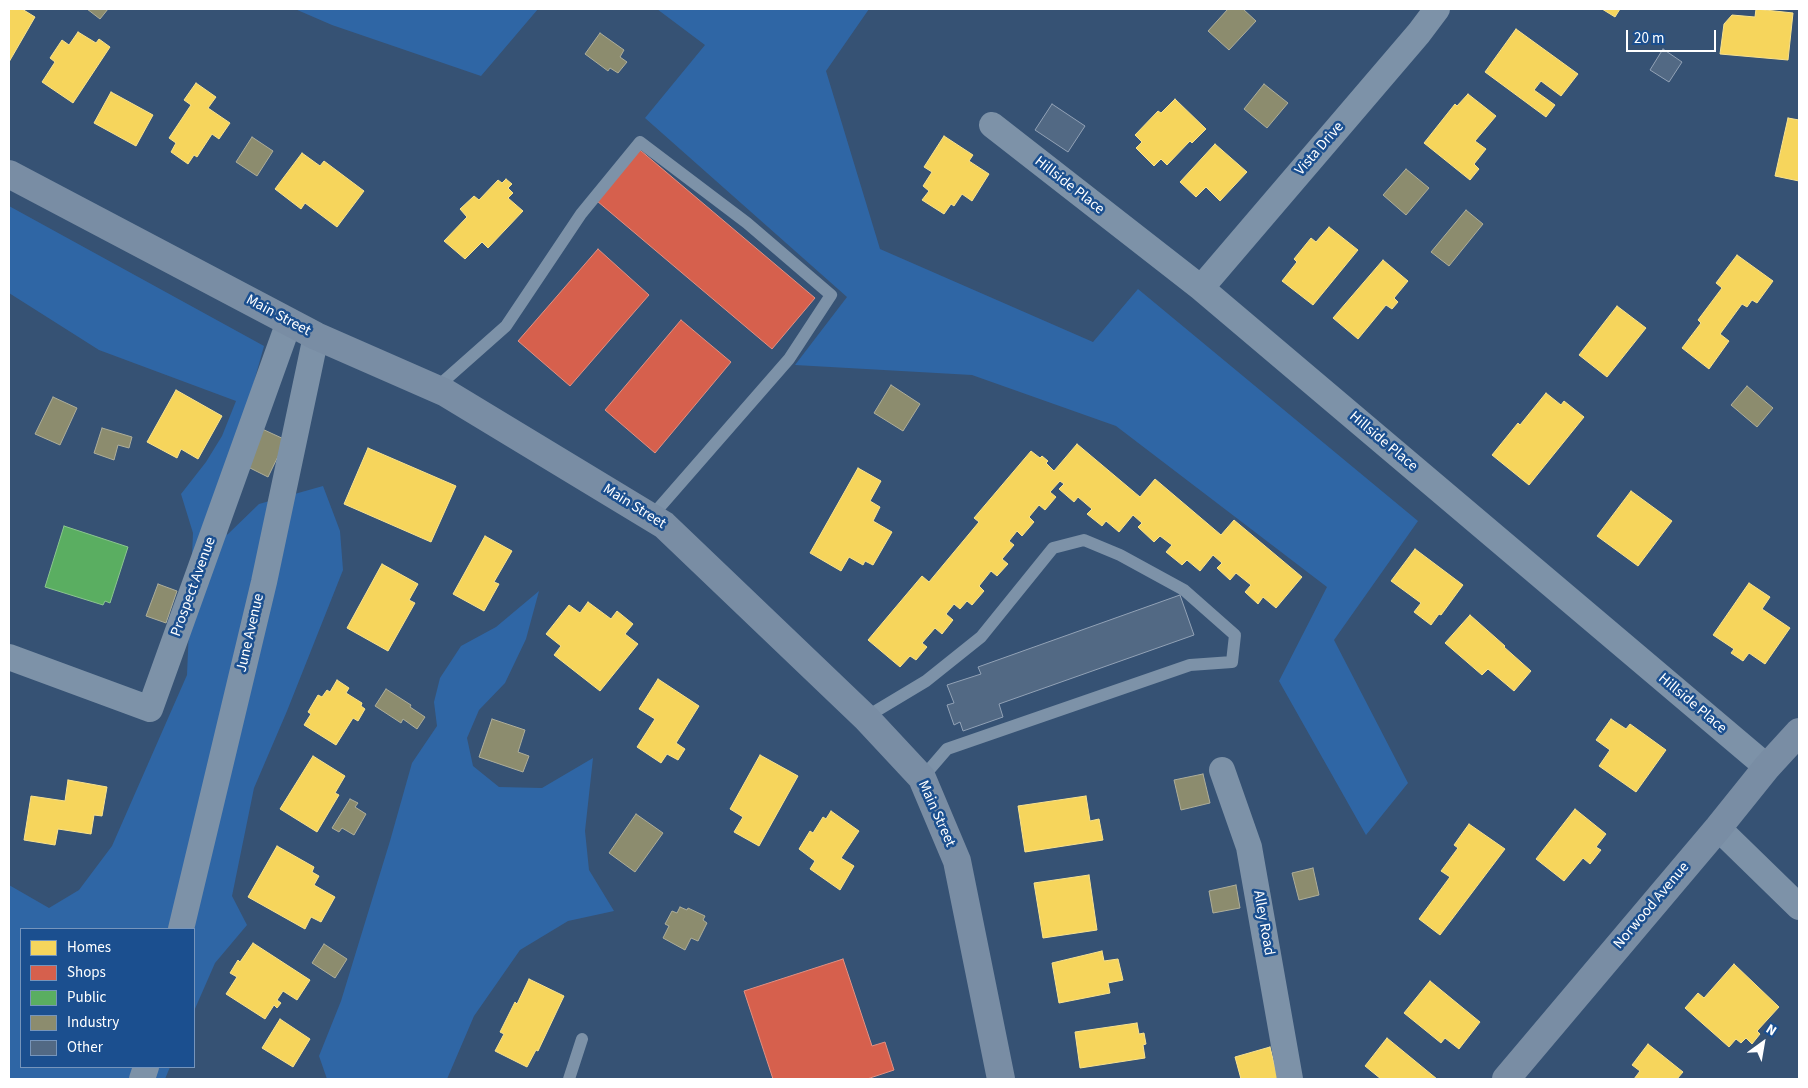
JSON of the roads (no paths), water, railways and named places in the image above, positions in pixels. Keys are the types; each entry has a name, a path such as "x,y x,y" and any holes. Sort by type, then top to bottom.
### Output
{"main road":[{"name":"Main Street","path":"9,174 316,336 436,388 664,525 866,718 922,778 957,861 1001,1079"},
{"name":"Norwood Avenue","path":"1506,1079 1718,828 1767,767 1799,732"}],"street":[{"name":"Vista Drive","path":"1201,288 1419,33 1437,9"},
{"name":"Hillside Place","path":"992,125 1201,288 1767,767"},
{"name":"Prospect Avenue","path":"9,658 150,709 289,322"},
{"name":"June Avenue","path":"182,928 264,582 316,336"},
{"name":"Alley Road","path":"1222,770 1249,847 1290,1079"},
{"path":"1718,828 1799,907"}],"lane":[{"path":"436,388 506,326 581,214 640,142 747,223 831,296 789,359 651,517"},
{"path":"866,718 926,681 981,637 1053,548 1084,540 1120,555 1184,590 1235,634 1232,662 1190,665 947,749 922,778"},
{"path":"569,1079 582,1039"}]}
